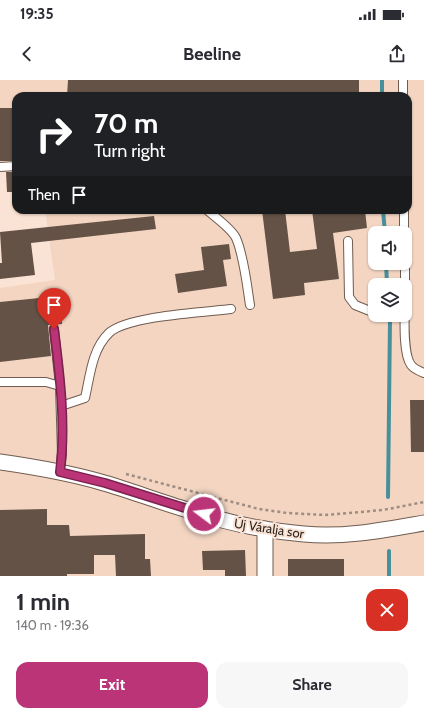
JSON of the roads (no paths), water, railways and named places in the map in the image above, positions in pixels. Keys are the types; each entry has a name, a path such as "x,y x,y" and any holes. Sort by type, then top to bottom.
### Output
{"street":[{"name":"Új Váralja sor","path":"0,462 60,472 105,483 189,510 265,529 304,534 343,535 373,532 424,523"},
{"path":"265,529 265,576"}],"lane":[{"path":"403,80 403,92"},
{"path":"0,166 12,166"},
{"path":"212,214 232,232 236,238 242,258 250,305"},
{"path":"404,214 404,226"},
{"path":"348,241 349,297 355,305 368,310"},
{"path":"61,406 85,398 92,362 109,333 121,325 139,320 231,309"},
{"path":"403,322 406,353 410,364 417,370 424,373"},
{"path":"54,329 61,406 62,453 60,472"},
{"path":"0,382 46,382 60,386"}],"waterway":[{"path":"382,80 382,92"},
{"path":"383,214 384,226"},
{"path":"386,270 387,278"},
{"path":"388,497 390,322"},
{"path":"389,551 389,576"}]}
